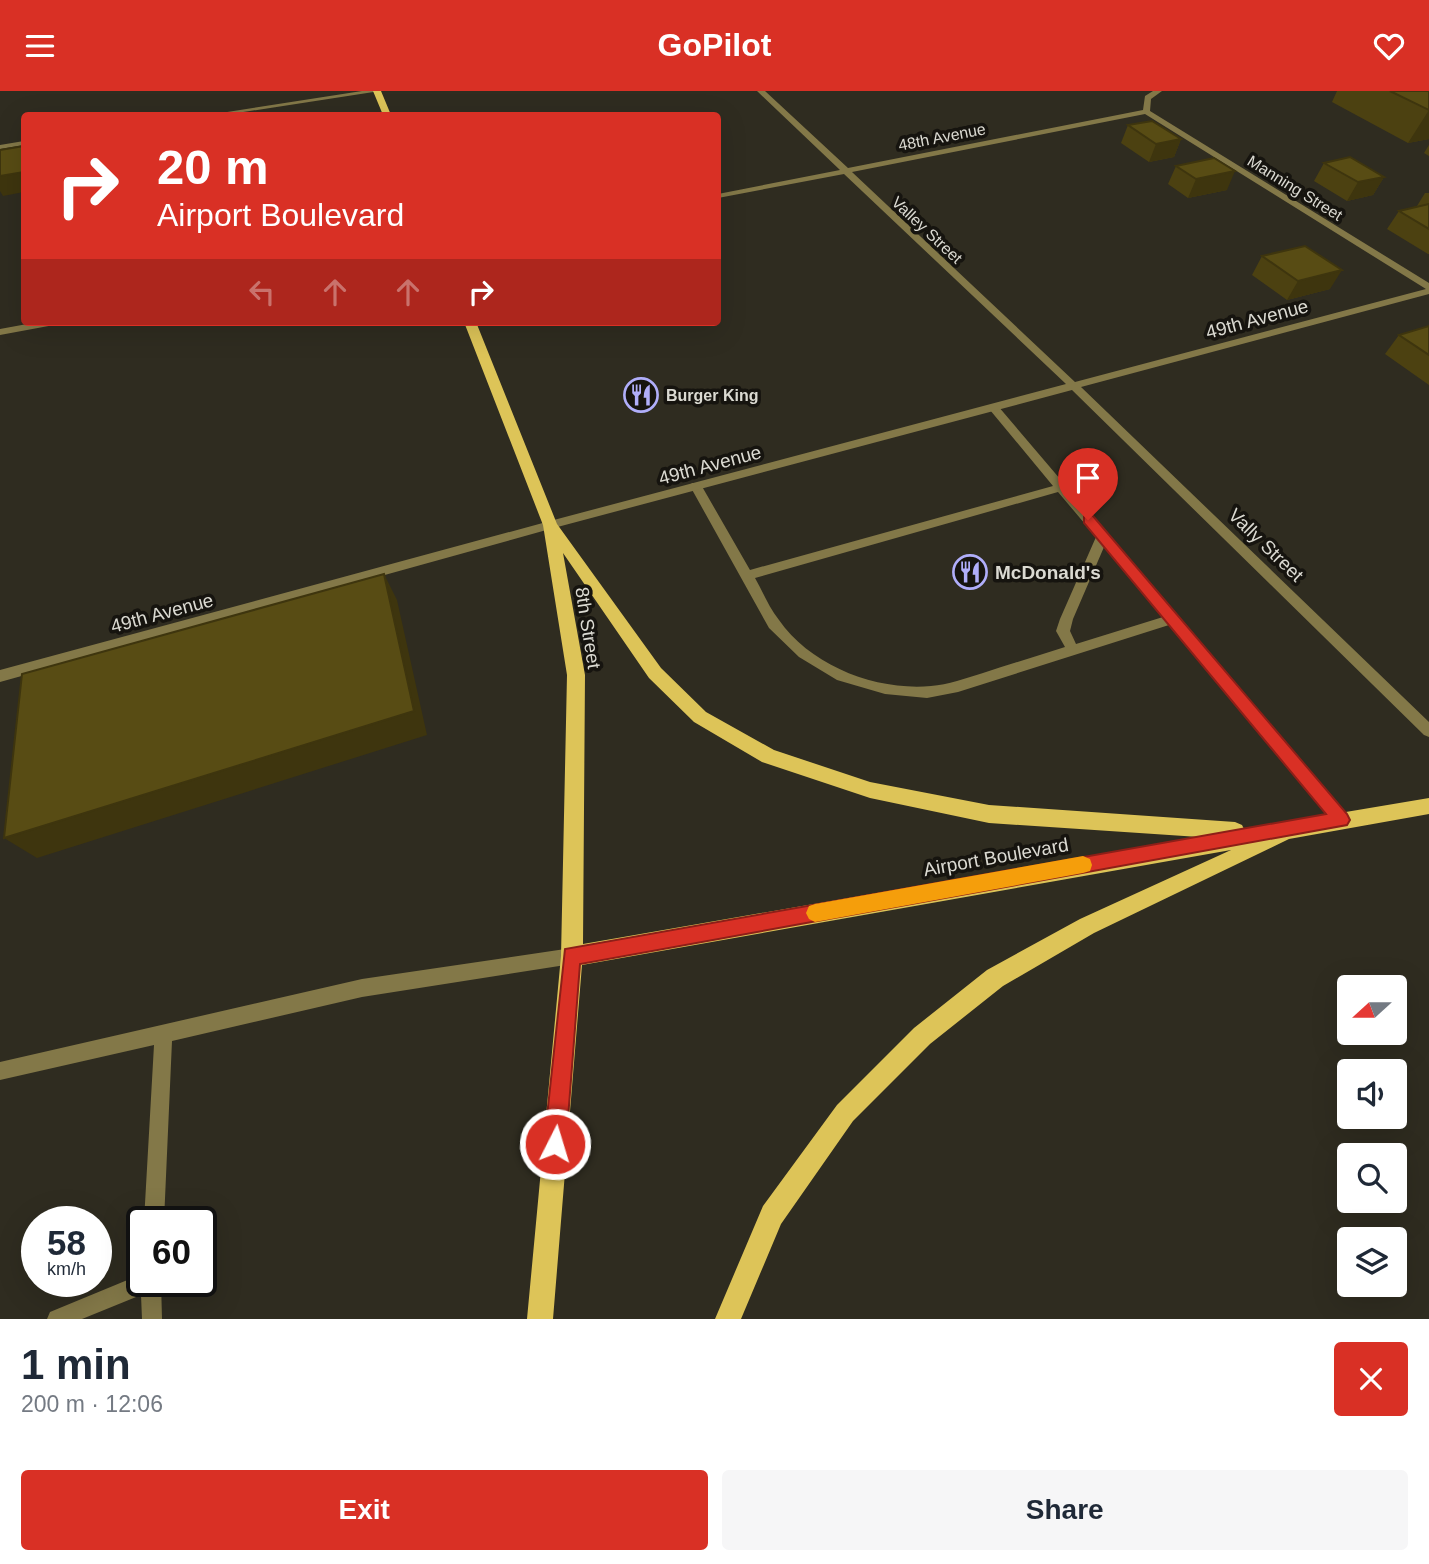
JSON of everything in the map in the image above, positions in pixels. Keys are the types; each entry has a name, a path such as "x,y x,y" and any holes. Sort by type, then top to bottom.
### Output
{"main road":[{"path":"376,91 386,112"},
{"name":"8th Street","path":"472,326 550,525 576,675 572,956 540,1319"},
{"path":"550,525 655,673 700,717 768,756 870,790 989,814 1263,832"},
{"name":"Airport Boulevard","path":"572,956 1263,832 1429,806"},
{"path":"728,1319 772,1215 845,1113 922,1036 995,978 1076,933 1303,825"}],"street":[{"path":"232,112 376,91"},
{"name":"Valley Street","path":"761,91 1075,387"},
{"path":"1146,112 1148,97 1158,91"},
{"name":"48th Avenue","path":"721,196 1146,112"},
{"name":"Manning Street","path":"1146,112 1429,289"},
{"path":"0,147 21,144"},
{"name":"49th Avenue","path":"0,676 1429,289"},
{"path":"0,332 32,326"},
{"name":"Vally Street","path":"1075,387 1429,730"},
{"path":"994,408 1341,820"},
{"path":"696,486 787,641 809,657 852,680 887,688 926,692 958,686 1173,619"},
{"path":"747,576 1062,487"},
{"path":"1073,650 1063,631 1068,607 1096,557 1102,536"},
{"path":"0,1071 362,988 572,956"},
{"path":"155,1206 163,1033"},
{"path":"57,1319 126,1291"},
{"path":"151,1297 152,1319"}],"building":[{"path":"1390,91 1429,91 1429,110"},
{"path":"1152,121 1181,139 1156,144 1128,125"},
{"path":"21,146 21,172 0,176 0,150"},
{"path":"1350,157 1384,177 1358,182 1324,163"},
{"path":"1214,158 1235,171 1196,179 1176,166"},
{"path":"1429,204 1429,229 1399,211"},
{"path":"1305,246 1342,270 1298,281 1262,256"},
{"path":"1429,326 1429,355 1399,335"},
{"path":"384,574 414,711 4,838 22,674"}],"slow traffic":[{"path":"815,913 1083,865"}],"place":[{"name":"Burger King","path":"641,395"},
{"name":"McDonald's","path":"970,572"}],"route":[{"path":"555,1144 572,956 1341,820 1088,520"}]}
